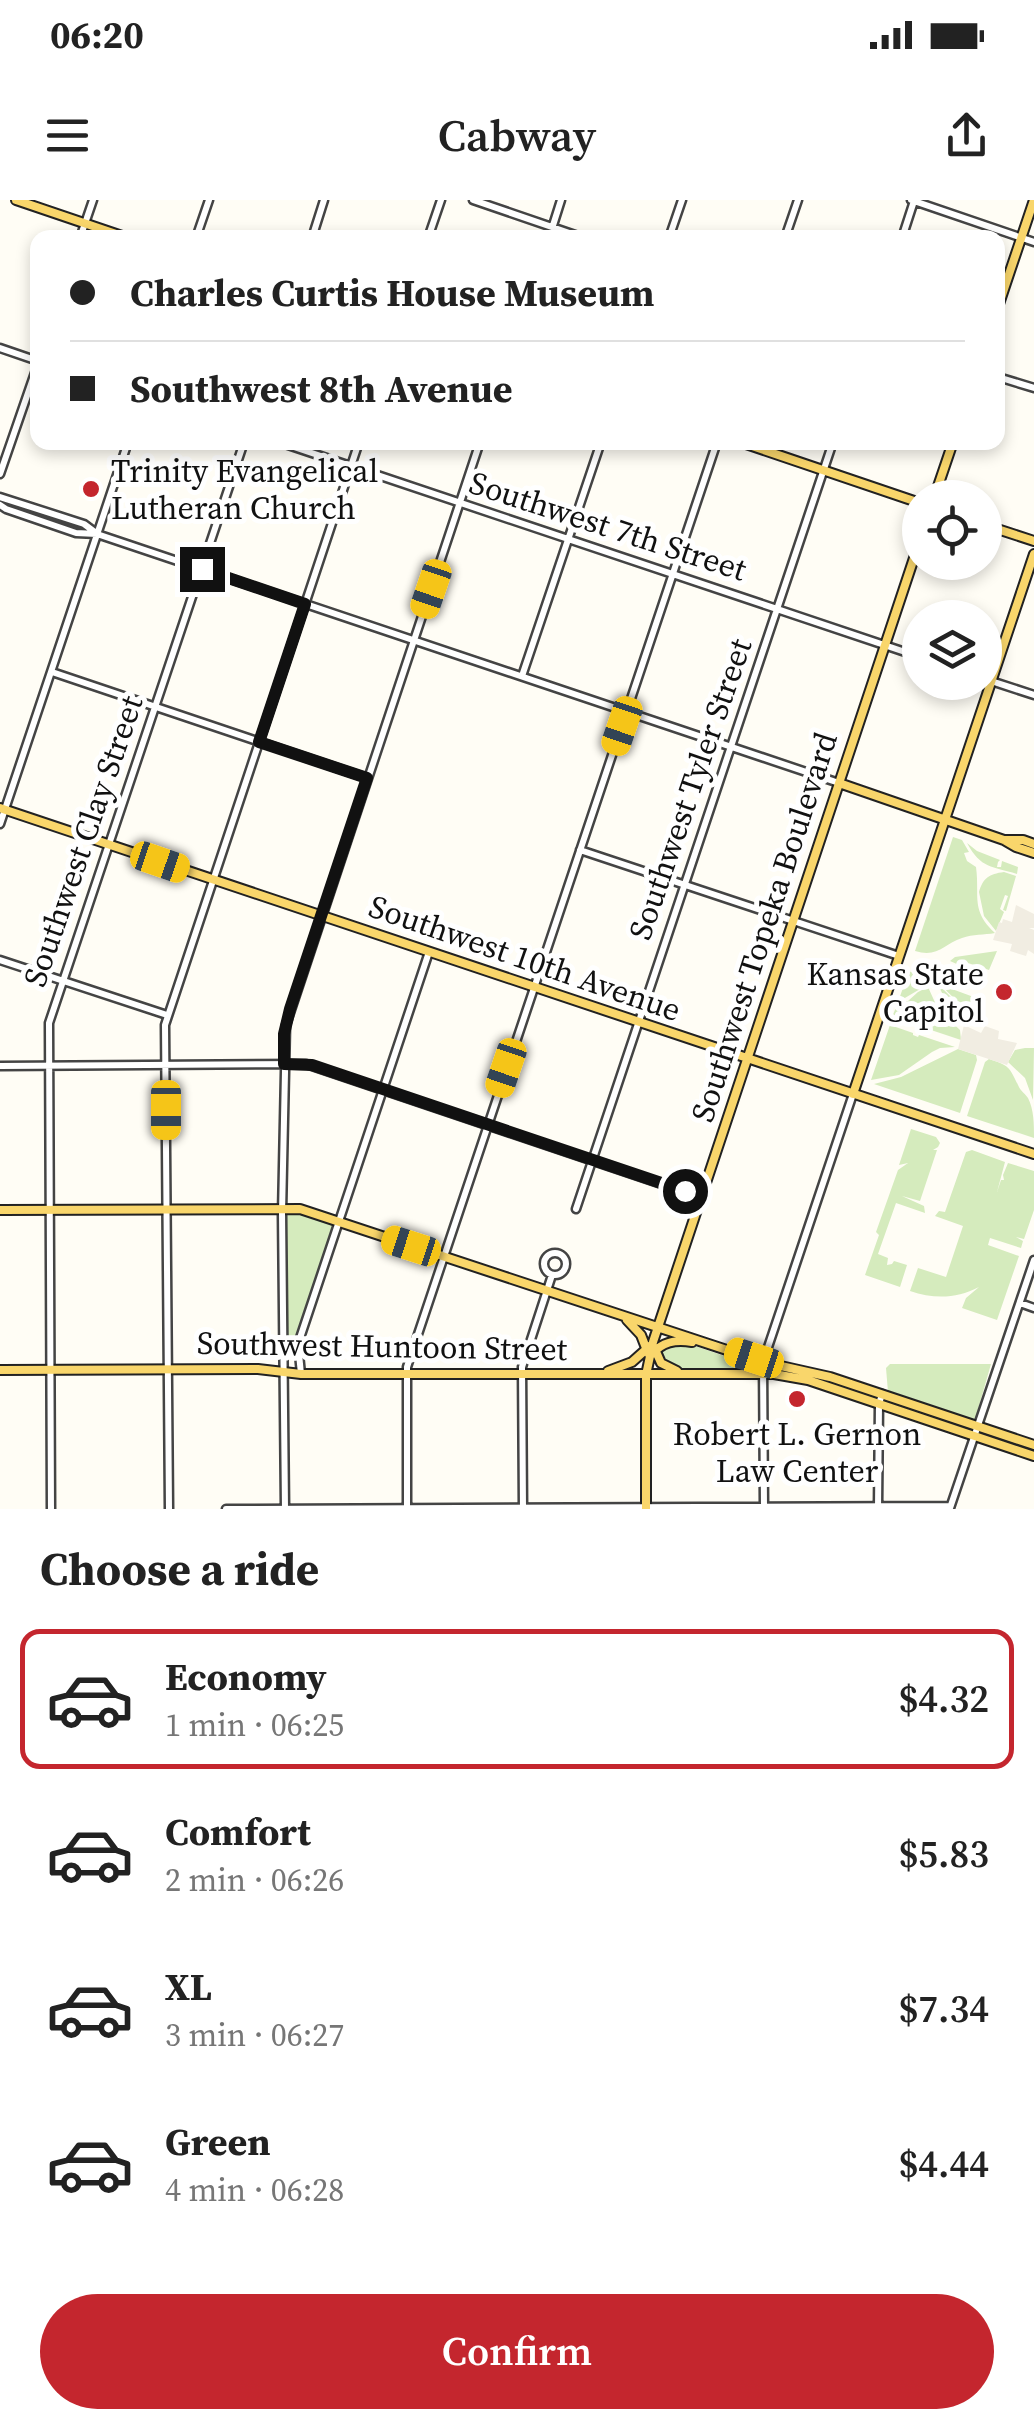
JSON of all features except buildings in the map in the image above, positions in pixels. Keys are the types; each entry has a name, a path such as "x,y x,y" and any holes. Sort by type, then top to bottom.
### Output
{"main road":[{"path":"16,200 105,230"},
{"path":"1005,286 1034,200"},
{"path":"764,450 902,497"},
{"path":"940,480 949,450"},
{"path":"1002,531 1034,541"},
{"path":"1002,642 1034,554"},
{"name":"Southwest Topeka Boulevard","path":"646,1508 646,1375 651,1350 907,580"},
{"path":"854,1094 982,700"},
{"path":"839,782 1034,853"},
{"name":"Southwest 10th Avenue","path":"2,809 1034,1154"},
{"path":"1004,840 1034,844"},
{"path":"0,1210 300,1209 763,1362"},
{"path":"621,1315 633,1324 658,1360 687,1374"},
{"path":"598,1374 632,1362 667,1342 682,1341 830,1376 1034,1445"},
{"name":"Southwest Huntoon Street","path":"0,1370 258,1368 301,1374 764,1373 798,1378 1034,1456"}],"street":[{"path":"83,230 93,200"},
{"path":"199,230 209,200"},
{"path":"315,230 324,200"},
{"path":"431,230 441,200"},
{"path":"473,200 561,230"},
{"path":"551,230 561,200"},
{"path":"672,230 682,200"},
{"path":"788,230 798,200"},
{"path":"904,230 913,200 1001,230"},
{"path":"1005,232 1034,242"},
{"path":"0,348 30,359"},
{"path":"1005,379 1034,388"},
{"path":"0,474 30,386"},
{"path":"0,824 125,450"},
{"name":"Southwest Clay Street","path":"50,1509 50,1024 241,450"},
{"name":"Southwest 7th Street","path":"304,450 902,651"},
{"path":"168,1509 164,1030 356,450"},
{"path":"285,1509 282,1214 286,1025 477,450"},
{"path":"522,676 598,450"},
{"path":"407,1509 407,1373 714,450"},
{"name":"Southwest Tyler Street","path":"576,1209 830,450"},
{"path":"0,501 84,524 97,534 839,782"},
{"path":"52,672 367,778"},
{"path":"1002,685 1034,695"},
{"path":"580,850 899,956"},
{"path":"301,1374 298,1344 429,952"},
{"path":"0,960 167,1016"},
{"path":"0,1066 312,1065 700,1197"},
{"path":"764,1508 763,1362 854,1094"},
{"path":"226,1509 950,1508 1034,1260"},
{"path":"522,1509 522,1367 552,1275"},
{"path":"1020,1303 1034,1308"},
{"path":"878,1508 882,1394"}],"green space":[{"path":"953,837 962,840 969,852 964,853 967,861 976,867 979,910 995,933 966,937 935,952 915,951"},
{"path":"967,843 1000,860 997,867 1001,867 1002,861 1018,867 1017,874 982,862"},
{"path":"1004,872 1016,876 1006,911 1005,895 1000,909 1004,912 996,931 984,916 979,892 987,878"},
{"path":"997,951 989,970 950,961 955,957"},
{"path":"909,971 923,978 927,985 898,1002"},
{"path":"945,983 979,999 974,1020 969,1016 974,1023 948,1002 938,984 967,1013 944,988"},
{"path":"928,987 938,1009 960,1030 961,1040 892,1017 897,1005"},
{"path":"890,1025 955,1047 932,1052 899,1075 871,1080"},
{"path":"1034,1048 1033,1100 1025,1078 1008,1062 1015,1050"},
{"path":"958,1049 976,1055 977,1060 960,1113 874,1084 901,1077"},
{"path":"989,1059 1008,1067 1028,1098 1034,1138 967,1116"},
{"path":"911,1129 936,1137 940,1143 933,1150 937,1150 920,1201 902,1196 924,1206 925,1213 896,1203 878,1254 888,1258 887,1265 894,1261 907,1265 900,1287 865,1275 898,1170 908,1163 899,1165"},
{"path":"972,1150 1005,1162 997,1192 1008,1163 1034,1171 1034,1210 1024,1239 1016,1237 1023,1241 1021,1248 990,1238 988,1245 1019,1256 997,1320 962,1308 966,1298 979,1287 945,1297 910,1291 918,1268 946,1277 963,1226 935,1216 939,1211 945,1212 966,1152"},
{"path":"295,1213 334,1225 291,1344 287,1342 286,1218"},
{"path":"669,1344 689,1344 760,1368 677,1370 664,1362 659,1350"},
{"path":"890,1364 991,1364 975,1420 888,1392 886,1368"}],"shaded area":[{"path":"1016,905 1034,914 1034,928 1029,928 1034,930 1034,954 1028,950 1026,956 1010,951 1012,944 993,940 999,922 1012,922"},
{"path":"964,1025 981,1033 985,1026 999,1031 998,1039 1017,1043 1007,1065 958,1049"}],"place":[{"name":"Trinity Evangelical Lutheran Church","path":"91,489"},
{"name":"Kansas State Capitol","path":"1004,992"},
{"name":"Robert L. Gernon Law Center","path":"797,1399"}],"route":[{"path":"202,569 305,604 259,742 367,778 290,1009 284,1034 284,1064 312,1065 685,1191"}]}
